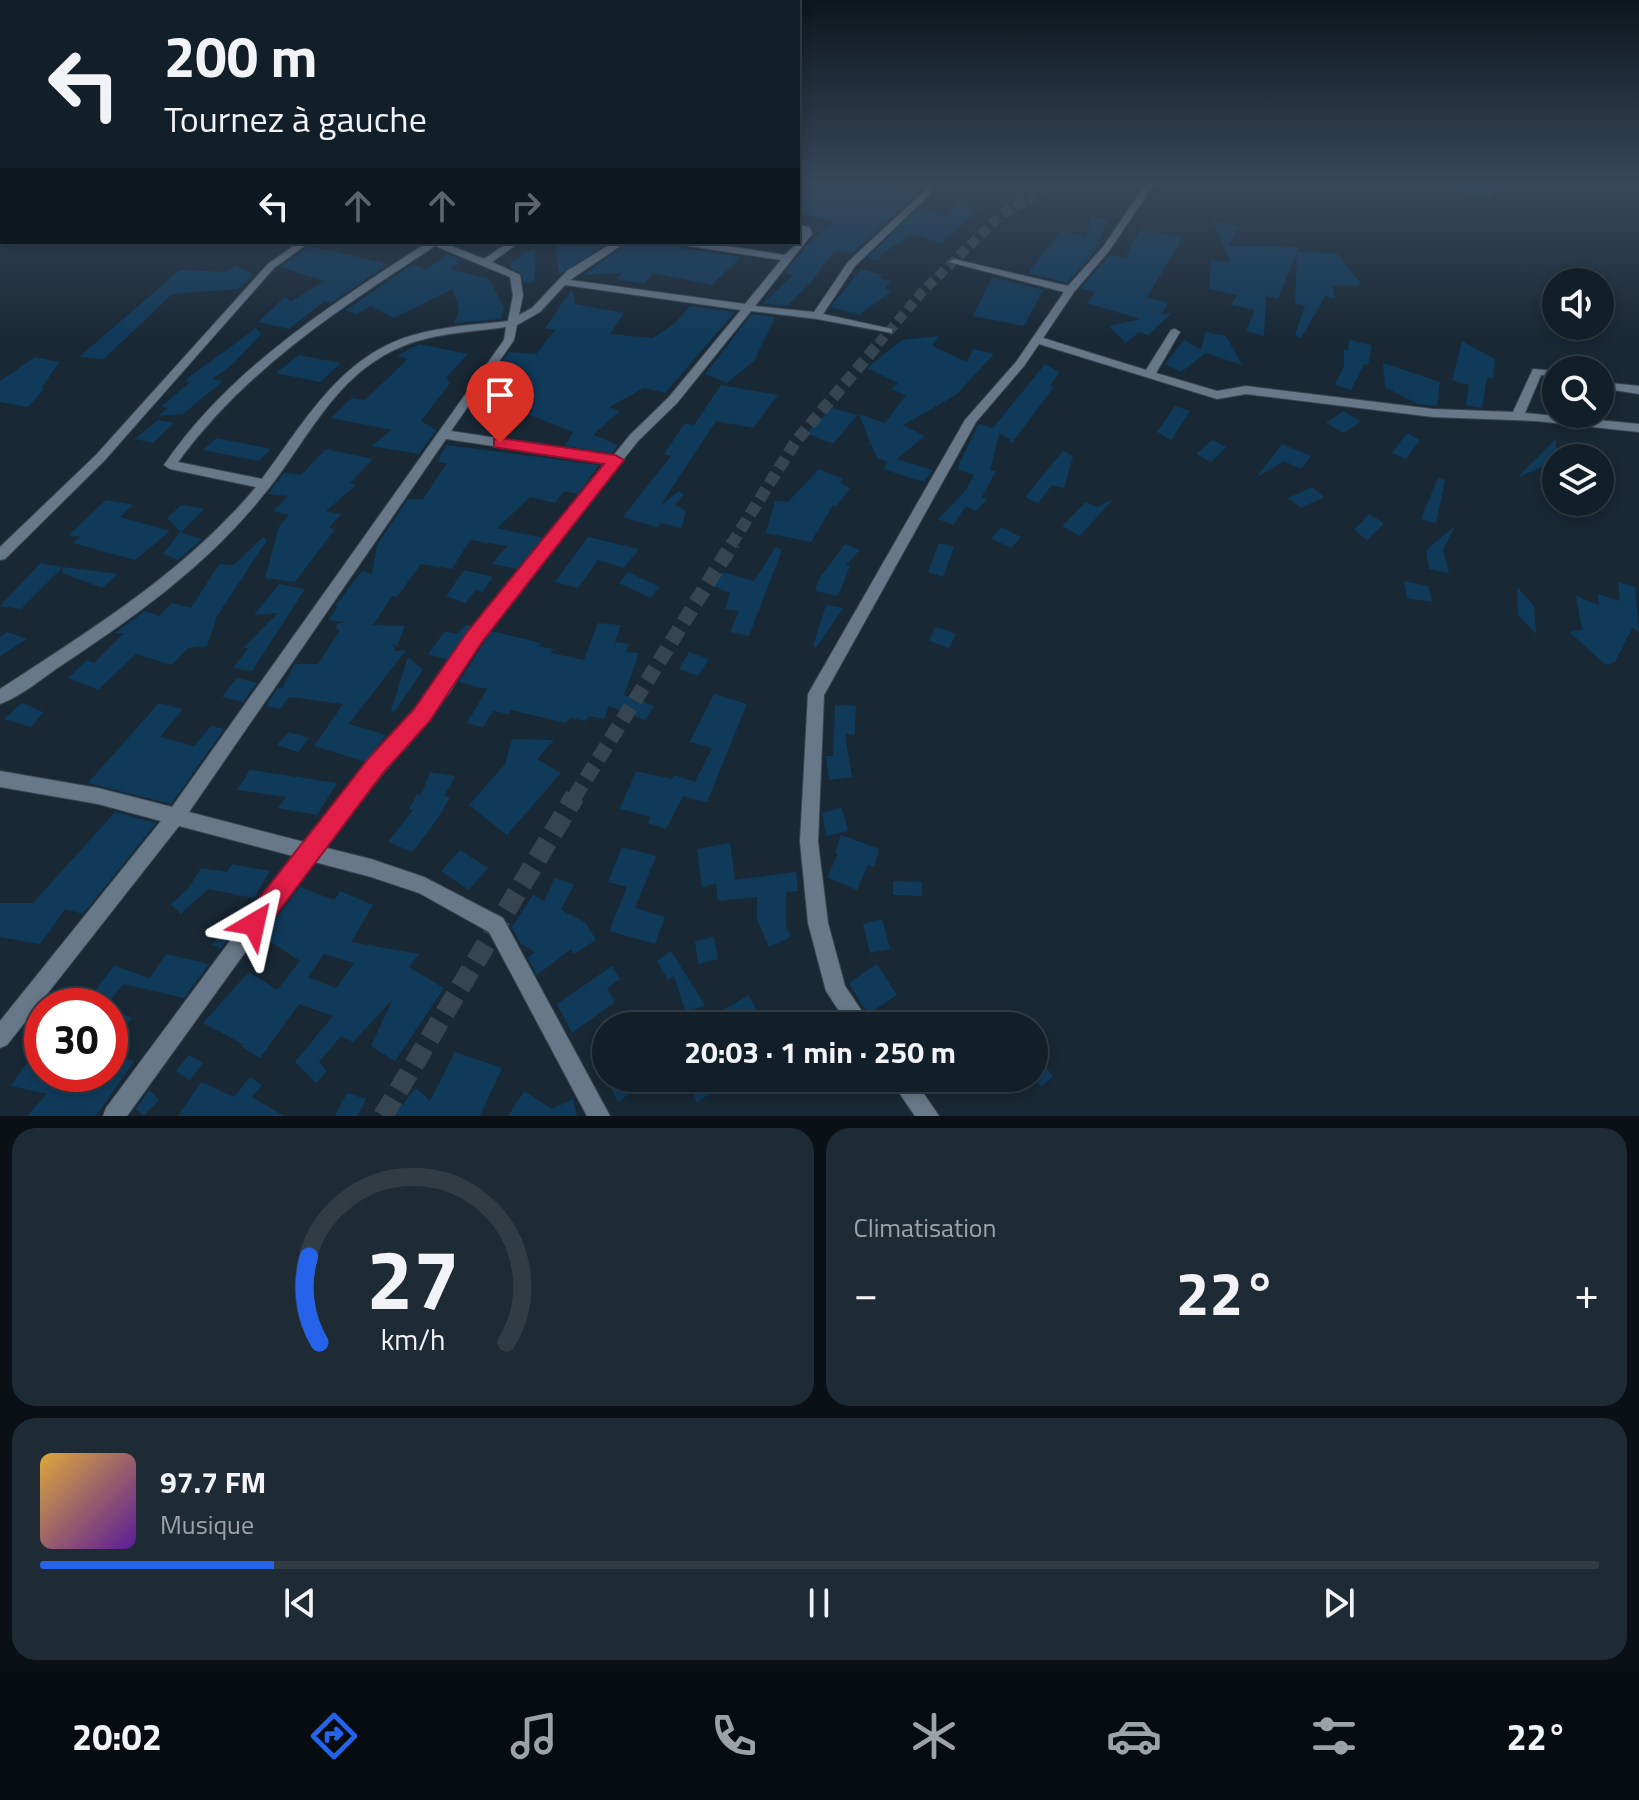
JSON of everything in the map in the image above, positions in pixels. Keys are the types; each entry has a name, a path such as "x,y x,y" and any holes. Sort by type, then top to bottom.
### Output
{"street":[{"path":"817,316 851,264 880,236"},
{"path":"852,1012 836,991 818,923 809,842 816,694 971,420 1038,340 1070,290 1115,236"},
{"path":"0,555 100,458 271,266 302,244"},
{"path":"265,484 170,465 212,413 283,347 431,244"},
{"path":"0,1038 175,817 509,340 518,281 508,270 440,244"},
{"path":"487,261 512,244"},
{"path":"0,697 69,652 198,556 265,484 338,386 374,356 429,334 513,323 536,310 562,282 618,244"},
{"path":"695,244 786,258"},
{"path":"114,1116 307,852 422,715 475,637 615,460 673,400 798,244"},
{"path":"954,262 1070,290"},
{"path":"562,282 817,316 888,331"},
{"path":"1150,373 1175,332"},
{"path":"1038,340 1217,395 1246,390 1433,413 1639,428"},
{"path":"1517,417 1537,371 1542,372"},
{"path":"1614,387 1639,390"},
{"path":"442,434 615,460"},
{"path":"0,779 98,796 424,886 496,925 599,1116"},
{"path":"910,1092 928,1116"}],"building":[{"path":"817,236 871,236 852,254 836,251 832,254 787,306 762,304 793,275 785,273"},
{"path":"890,236 909,236 882,254 878,261 867,258"},
{"path":"919,236 949,236 941,243"},
{"path":"1057,236 1101,236 1095,251 1067,283 1028,273"},
{"path":"1137,236 1183,237 1147,297 1168,303 1161,315 1173,312 1148,335 1139,332 1126,343 1109,326 1140,319 1087,303 1095,292 1081,288 1110,254 1125,258"},
{"path":"1219,236 1234,236 1228,246 1299,247 1278,299 1266,296 1264,336 1246,331 1255,310 1231,305 1237,295 1209,289 1211,260 1230,262"},
{"path":"555,244 605,244 559,275"},
{"path":"626,244 677,244 682,248 741,257 712,285 653,273 644,284 616,279 622,273 583,275"},
{"path":"309,246 388,264 331,303 325,301 289,329 258,322 285,297 291,301 325,281 281,267"},
{"path":"536,246 534,282 524,283 523,275 509,267 510,263"},
{"path":"1297,252 1337,253 1362,285 1333,286 1335,299 1326,295 1301,338 1295,335 1305,306 1295,303"},
{"path":"448,254 462,260 450,269 489,279 504,308 501,319 454,323 459,310 453,289 394,318 371,306 356,314 346,310 407,268 414,265 426,269"},
{"path":"236,266 254,275 238,289 172,294 104,359 79,357 180,270 226,272"},
{"path":"861,269 883,275 880,278 891,281 885,288 892,291 859,315 831,307"},
{"path":"992,277 1043,290 1024,326 973,316"},
{"path":"572,289 575,304 624,313 610,334 653,338 674,324 690,306 735,312 665,393 644,388 609,407 620,411 593,435 618,445 612,453 565,446 573,432 530,415 533,410 495,405 507,388 489,384 509,352 536,354 555,330 545,328"},
{"path":"752,314 775,317 754,361 727,383 705,374"},
{"path":"256,328 261,334 232,365 212,379 223,381 183,414 158,416 168,408 161,407 190,382 184,381"},
{"path":"1205,332 1226,336 1242,365 1206,353 1181,372 1165,364 1184,340 1201,350"},
{"path":"939,336 932,346 967,362 973,349 994,354 956,395 903,425 925,436 897,459 932,470 925,481 920,481 883,469 888,462 877,458 871,444 868,445 870,442 859,414 885,423 906,395 891,389 898,383 867,368 902,340"},
{"path":"1349,340 1372,345 1368,365 1364,364 1351,390 1335,385 1344,366 1344,350 1348,350"},
{"path":"1462,341 1495,359 1493,378 1487,377 1482,408 1466,405 1469,385 1452,380"},
{"path":"419,344 468,354 446,378 450,383 421,421 436,430 419,454 371,446 392,430 331,418 352,398 365,400 408,359 397,356"},
{"path":"299,355 341,363 320,382 276,373"},
{"path":"35,357 59,362 41,389 44,389 28,407 0,402 0,381"},
{"path":"1383,363 1440,382 1437,406 1418,404 1385,387"},
{"path":"1045,364 1059,372 1050,386 1054,387 1011,444 1010,439 999,433 990,471 996,471 982,497 987,500 976,511 966,506 953,525 938,519 967,489 974,475 957,469 978,424 993,428"},
{"path":"721,385 778,395 753,428 716,421 660,506 679,491 683,495 675,505 686,511 682,528 661,523 657,527 623,517 671,456 664,454 685,423 694,425"},
{"path":"1175,406 1190,411 1171,440 1157,432"},
{"path":"832,408 857,415 833,444 807,433"},
{"path":"1343,411 1361,421 1344,433 1326,423"},
{"path":"158,420 174,423 153,443 135,439"},
{"path":"1407,433 1420,440 1406,459 1392,453"},
{"path":"217,438 271,449 259,461 203,450"},
{"path":"1212,440 1226,447 1211,462 1196,454"},
{"path":"1282,444 1311,456 1301,469 1284,461 1257,477"},
{"path":"446,445 599,465 578,494 564,491 555,503 530,497 497,528 543,538 517,569 492,564 507,546 470,540 452,569 421,564 397,597 392,596 373,625 405,626 397,646 392,644 395,651 406,650 349,724 386,735 366,762 314,746 343,704 289,697 280,709 266,706 278,688 282,688 295,664 318,664 340,630 336,629 337,624 345,622 328,620 338,607 335,606 362,571 372,574 377,545 408,499 423,499 447,463 437,462"},
{"path":"326,449 373,459 350,483 356,485 326,511 341,514 329,528 335,529 295,582 265,578 279,527 289,515 273,511 288,496 268,494 284,473 301,475"},
{"path":"1063,451 1073,456 1064,488 1052,485 1038,503 1025,497"},
{"path":"1542,453 1542,467 1519,476"},
{"path":"819,469 843,479 840,483 850,488 836,507 833,505 811,542 766,533 775,501 788,502"},
{"path":"1438,478 1445,480 1436,523 1421,519"},
{"path":"1312,487 1324,497 1301,508 1288,498"},
{"path":"1113,499 1080,536 1062,526 1086,502 1097,507"},
{"path":"106,500 133,505 120,517 170,531 135,560 73,543 80,537 69,535"},
{"path":"182,505 204,509 181,532 167,518"},
{"path":"1369,514 1384,523 1367,540 1354,530"},
{"path":"1455,526 1443,550 1449,573 1429,569 1426,550"},
{"path":"1001,527 1021,537 1011,548 991,538"},
{"path":"180,532 202,539 178,560 163,554"},
{"path":"263,537 267,540 217,616 207,646 188,648 172,665 136,654 98,690 68,678 87,660 94,663 124,633 115,633 145,611 159,616 172,603 191,608 219,564 234,565"},
{"path":"588,537 639,549 624,568 598,560 578,588 555,582"},
{"path":"939,543 954,547 943,577 928,572"},
{"path":"845,544 860,550 846,564 850,566 838,596 815,591 819,579"},
{"path":"776,547 782,550 749,636 730,632 739,611 725,609 730,593 714,586 722,572 754,581"},
{"path":"41,563 63,567 21,609 0,606"},
{"path":"63,567 118,574 102,588 62,573"},
{"path":"464,570 493,577 482,592 476,590 465,603 446,596"},
{"path":"628,572 660,587 650,598 619,583"},
{"path":"1404,581 1428,586 1432,602 1407,598"},
{"path":"1618,582 1635,587 1639,632 1632,628 1615,662 1606,665 1569,632 1582,630 1576,596 1599,605 1598,594 1620,601"},
{"path":"279,584 305,589 252,671 233,668 248,648 243,648 278,613 254,615"},
{"path":"1517,587 1534,606 1536,634 1518,615"},
{"path":"826,605 843,608 816,648 813,646"},
{"path":"598,623 621,625 615,642 629,644 626,652 639,653 624,695 654,706 645,720 609,706 604,719 589,716 586,721 570,718 566,723 511,710 509,714 493,711 483,727 467,723 487,689 459,682 491,631 541,643 539,646 553,649 551,653 584,660"},
{"path":"466,625 472,626 449,660 428,654 445,631 457,634"},
{"path":"936,627 956,634 949,648 929,641"},
{"path":"7,632 27,639 0,656 0,637"},
{"path":"689,652 709,659 698,676 679,669"},
{"path":"408,657 423,670 394,712 391,710"},
{"path":"237,678 257,683 243,702 222,697"},
{"path":"714,694 747,704 707,802 683,796 666,829 648,823 651,817 620,809 636,771 672,779 674,775 695,782 712,748 690,742"},
{"path":"22,703 43,712 31,727 4,719"},
{"path":"159,703 183,709 160,737 194,746 211,726 224,729 171,804 88,783"},
{"path":"835,705 856,706 855,734 845,734 852,777 829,780 826,756 833,756"},
{"path":"289,732 309,738 298,752 277,745"},
{"path":"512,739 554,740 537,759 561,773 507,835 469,805 505,764"},
{"path":"250,770 337,783 317,815 278,808 286,797 237,790"},
{"path":"430,772 455,776 444,796 450,797 413,852 388,842 413,810 409,809 417,794 421,795"},
{"path":"842,808 848,831 826,836 822,813"},
{"path":"115,812 156,823 83,914 65,909 40,944 0,937 0,903 33,903"},
{"path":"841,835 879,849 874,867 868,865 857,890 827,877 838,854 835,853"},
{"path":"730,843 735,880 796,872 798,891 786,892 786,927 791,937 769,947 757,919 757,897 718,901 716,884 702,887 697,849"},
{"path":"622,847 656,856 635,908 665,917 655,944 609,931 627,887 608,882"},
{"path":"460,850 488,868 469,890 441,871"},
{"path":"232,864 270,871 254,898 208,889 181,914 171,904 188,889 201,868 227,872"},
{"path":"555,878 574,884 561,910 585,922 596,940 574,954 571,949 537,975 528,958 535,952 521,944 512,927 533,895 544,901"},
{"path":"893,881 922,882 922,896 893,895"},
{"path":"300,887 334,900 340,891 373,905 351,942 419,954 409,967 444,988 395,1061 371,1046 393,999 353,1042 341,1036 319,1062 327,1071 316,1083 295,1062 333,1016 299,1004 260,1058 241,1046 243,1044 203,1023 249,972 277,990 300,961 262,936","holes":["324,954 354,963 336,988 308,977"]},
{"path":"234,915 243,919 221,948 212,945"},
{"path":"882,919 890,949 870,953 863,924"},
{"path":"714,937 718,959 698,964 695,941"},
{"path":"671,951 705,1005 686,1012 674,976 668,980 657,961"},
{"path":"166,954 209,964 184,998 123,984 120,988 97,988 114,966 150,978"},
{"path":"877,964 897,995 867,1012 849,983"},
{"path":"612,966 620,979 607,988 615,1002 601,1012 592,1012 592,1019 572,1033 557,1004"},
{"path":"749,995 756,1009 751,1012 723,1010"},
{"path":"455,1052 502,1068 480,1116 393,1116 416,1088 430,1101"},
{"path":"189,1055 203,1063 190,1080 176,1071"},
{"path":"24,1067 24,1089 11,1086"},
{"path":"250,1077 262,1085 252,1097 284,1116 178,1116 201,1082 234,1097"},
{"path":"149,1090 159,1100 143,1116 136,1109"},
{"path":"524,1091 552,1109 573,1099 577,1116 508,1116"},
{"path":"38,1092 113,1092 96,1116 27,1116 47,1094"},
{"path":"613,1092 632,1092 618,1102"},
{"path":"692,1092 713,1092 697,1102"},
{"path":"347,1093 366,1099 358,1116 335,1116"}],"tunnel":[{"path":"878,344 923,291 979,236"},
{"path":"731,545 796,441 880,342"},
{"path":"574,798 733,543"},
{"path":"383,1116 575,796"}],"route":[{"path":"254,924 307,852 444,687 475,637 615,460 500,443"}]}
